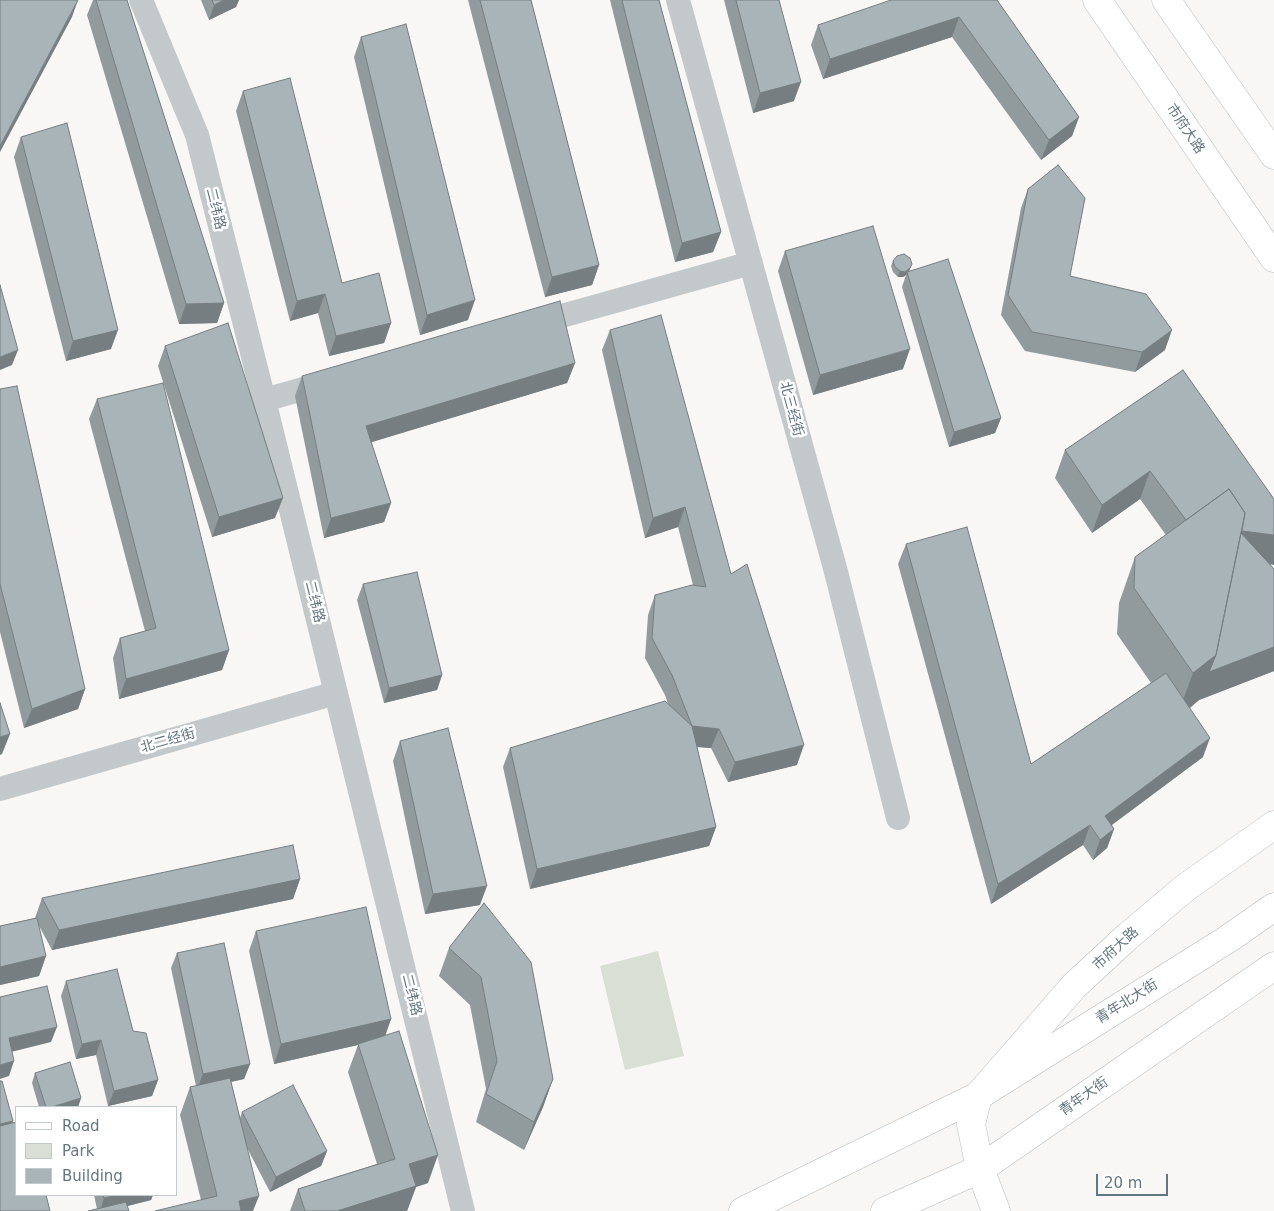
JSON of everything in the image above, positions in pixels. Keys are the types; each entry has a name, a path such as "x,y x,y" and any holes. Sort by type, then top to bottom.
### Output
{"main road":[{"name":"市府大路","path":"1097,0 1274,258"},
{"path":"1166,0 1274,155"},
{"name":"市府大路","path":"978,1096 1074,986 1185,888 1274,825"},
{"name":"青年北大街","path":"978,1096 1228,939 1274,907"},
{"name":"青年大街","path":"885,1211 980,1169 1274,966"},
{"path":"978,1096 971,1124 980,1169 996,1211"},
{"path":"742,1211 978,1096"}],"street":[{"name":"二纬路","path":"141,0 197,135 464,1211"},
{"name":"北三经街","path":"678,0 835,568 898,818"},
{"path":"512,330 751,263"},
{"path":"264,400 350,376"},
{"name":"北二经街","path":"0,789 336,693"}],"green space":[{"path":"658,951 684,1056 625,1070 600,966"}],"building":[{"path":"0,0 78,0 0,146"},
{"path":"96,0 127,0 224,303 186,304"},
{"path":"212,0 224,0 214,5"},
{"path":"480,0 531,0 599,265 552,277"},
{"path":"622,0 659,0 721,232 682,243"},
{"path":"736,0 779,0 801,82 760,93"},
{"path":"891,0 997,0 1079,117 1049,140 959,17 830,59 818,25"},
{"path":"406,24 475,300 427,315 361,37"},
{"path":"290,78 342,283 379,273 391,323 336,336 325,294 297,301 243,91"},
{"path":"67,123 118,330 73,341 21,137"},
{"path":"1058,165 1085,198 1070,276 1146,294 1172,330 1142,352 1032,332 1008,295 1028,189"},
{"path":"873,226 910,349 820,375 785,251"},
{"path":"904,254 910,258 912,264 905,272 895,267 893,261 897,256"},
{"path":"948,259 1001,418 954,432 907,272"},
{"path":"0,285 18,350 0,357"},
{"path":"560,301 575,363 366,426 391,503 331,518 302,376"},
{"path":"661,315 731,574 747,564 804,745 735,762 719,729 692,726 672,675 652,638 655,595 692,585 706,587 685,507 653,518 610,330"},
{"path":"228,323 283,498 219,517 165,346"},
{"path":"1183,370 1274,499 1274,535 1242,531 1245,513 1229,489 1186,520 1150,471 1102,505 1065,450"},
{"path":"163,383 229,650 126,679 120,638 156,628 97,399"},
{"path":"17,386 85,689 32,709 0,584 0,389"},
{"path":"1229,489 1245,513 1216,655 1193,673 1134,588 1135,557"},
{"path":"967,527 1031,764 1166,673 1210,738 1105,816 1114,829 1100,840 1090,825 998,884 906,544"},
{"path":"1241,533 1274,569 1274,647 1209,672 1216,655"},
{"path":"417,572 442,675 389,688 363,584"},
{"path":"665,701 692,726 716,827 537,869 510,748"},
{"path":"0,703 10,734 0,737"},
{"path":"448,728 487,886 433,894 400,741"},
{"path":"293,845 300,879 59,930 42,898"},
{"path":"484,903 531,962 553,1079 534,1122 486,1094 497,1061 481,977 449,948"},
{"path":"366,907 391,1019 281,1044 256,931"},
{"path":"37,918 46,956 0,967 0,926"},
{"path":"224,943 250,1064 203,1074 177,953"},
{"path":"117,969 133,1031 146,1033 158,1080 114,1091 101,1040 82,1044 66,981"},
{"path":"47,986 57,1027 9,1038 14,1061 0,1065 0,997"},
{"path":"399,1031 438,1155 409,1164 416,1186 337,1211 305,1211 298,1189 395,1159 358,1044"},
{"path":"70,1062 81,1098 55,1106 46,1106 35,1073"},
{"path":"230,1078 259,1196 239,1201 241,1211 155,1211 217,1196 190,1087"},
{"path":"0,1081 2,1081 13,1121 0,1124"},
{"path":"293,1085 327,1151 276,1177 242,1112"},
{"path":"15,1122 15,1196 46,1196 50,1211 0,1211 0,1126"},
{"path":"126,1202 129,1211 88,1211"}]}
